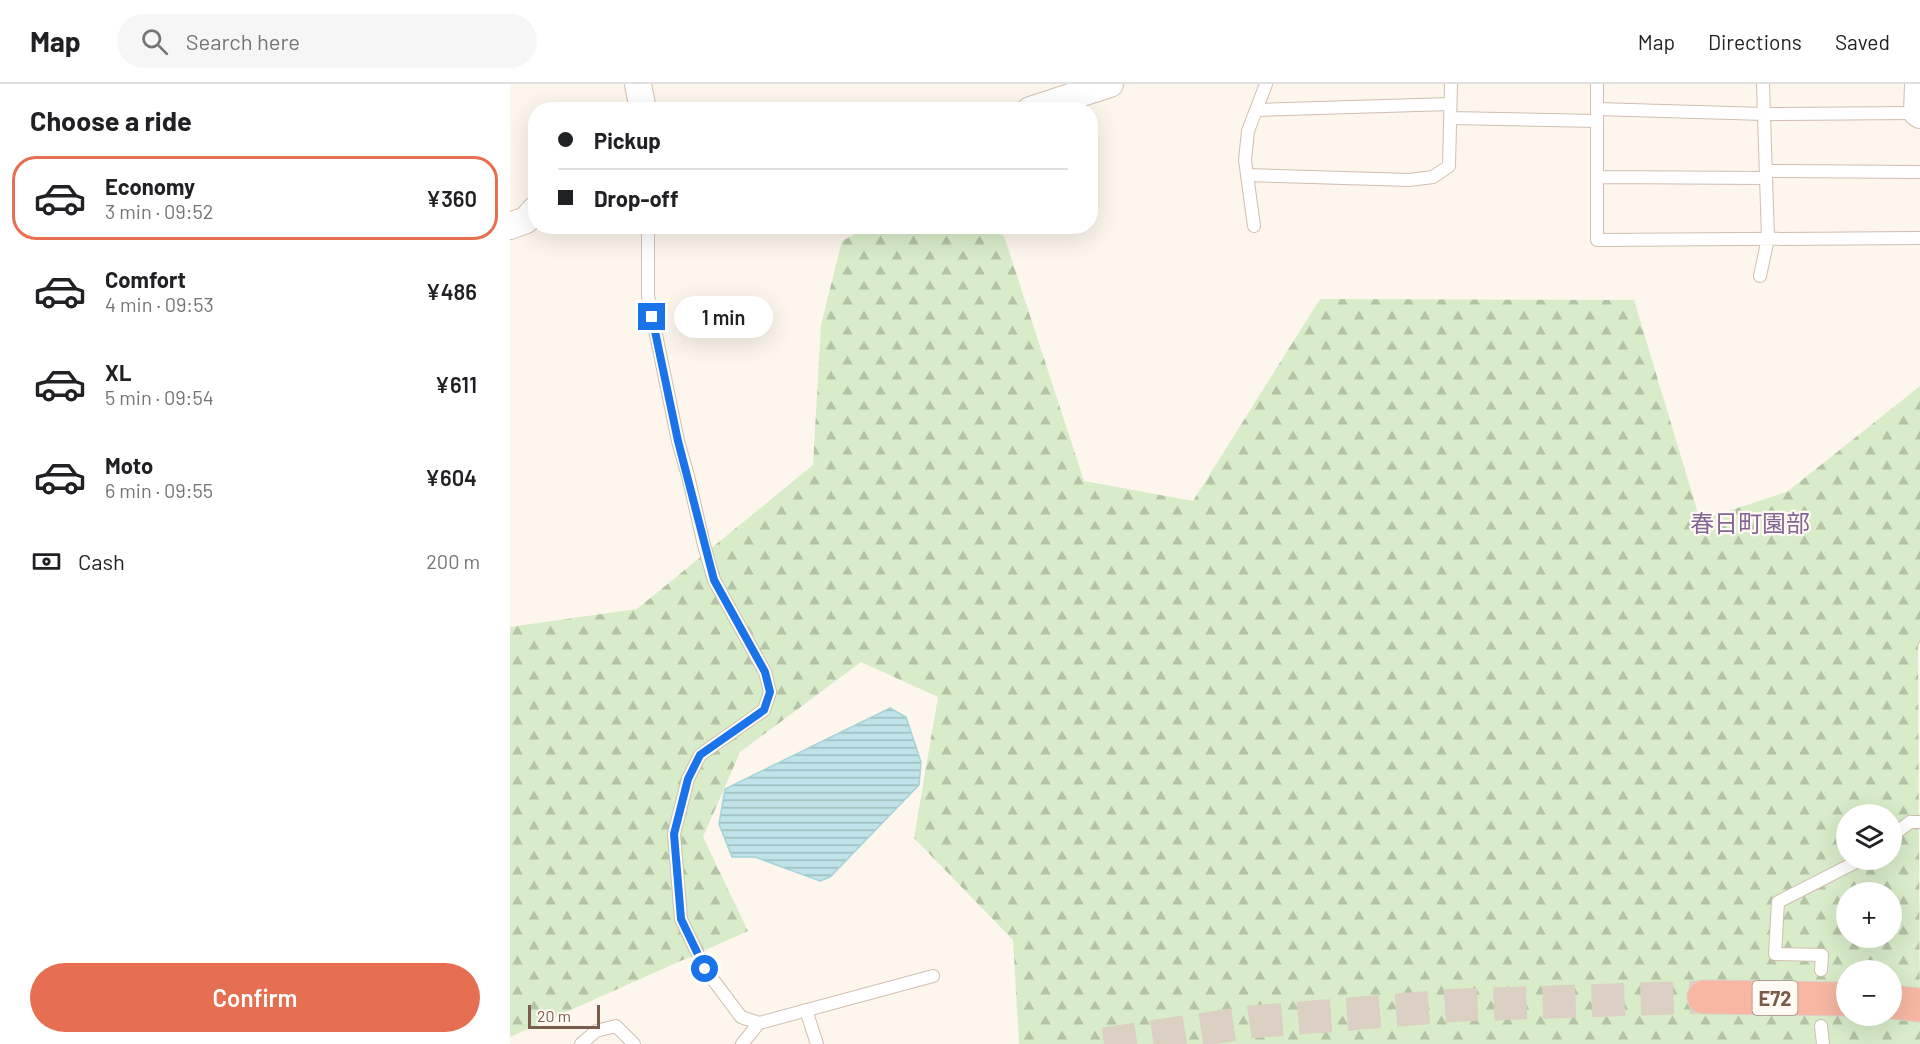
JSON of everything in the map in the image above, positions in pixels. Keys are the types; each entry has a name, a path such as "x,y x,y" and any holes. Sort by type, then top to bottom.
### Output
{"highway":[{"name":"E72","path":"1704,997 1836,999"},
{"path":"1902,1003 1920,1005"}],"street":[{"path":"638,84 641,102"},
{"path":"1055,102 1110,84"},
{"path":"1918,84 1919,114"},
{"path":"510,226 528,218"}],"lane":[{"path":"1254,226 1245,160 1248,131 1266,84"},
{"path":"1247,175 1410,180 1433,177 1449,166 1451,84"},
{"path":"1598,84 1597,240 1920,238"},
{"path":"1760,276 1768,238 1763,84"},
{"path":"1256,110 1450,104"},
{"path":"1451,118 1919,114"},
{"path":"1597,177 1920,172"},
{"path":"648,234 648,296 678,441 704,545 714,580 765,672 770,692 764,710 700,755 688,779 674,834 681,919 705,969 741,1017 759,1023 933,976"},
{"path":"1902,828 1910,822 1920,822"},
{"path":"1821,970 1822,955 1775,954 1778,902 1840,870"},
{"path":"806,1010 817,1044"},
{"path":"742,1044 759,1023"},
{"path":"580,1044 596,1031 616,1026 634,1044"},
{"path":"1821,1026 1823,1044"}],"green space":[{"path":"855,234 1000,234 1004,236 1084,481 1193,501 1320,299 1634,300 1700,520 1787,492 1920,386 1920,642 1918,645 1920,1044 1019,1044 1013,940 914,838 938,697 861,662 740,752 703,837 748,931 510,1037 510,627 637,609 813,465 821,325 842,241"}],"water":[{"path":"890,708 906,717 921,762 919,785 830,877 820,881 755,857 732,857 719,824 725,789"}],"tunnel":[{"path":"1104,1044 1251,1022 1460,1005 1704,997"}],"district":[{"name":"春日町園部","path":"1750,522"}],"route":[{"path":"652,317 678,441 714,580 745,640 765,672 770,692 764,710 700,755 688,779 674,834 681,919 705,969"}]}
